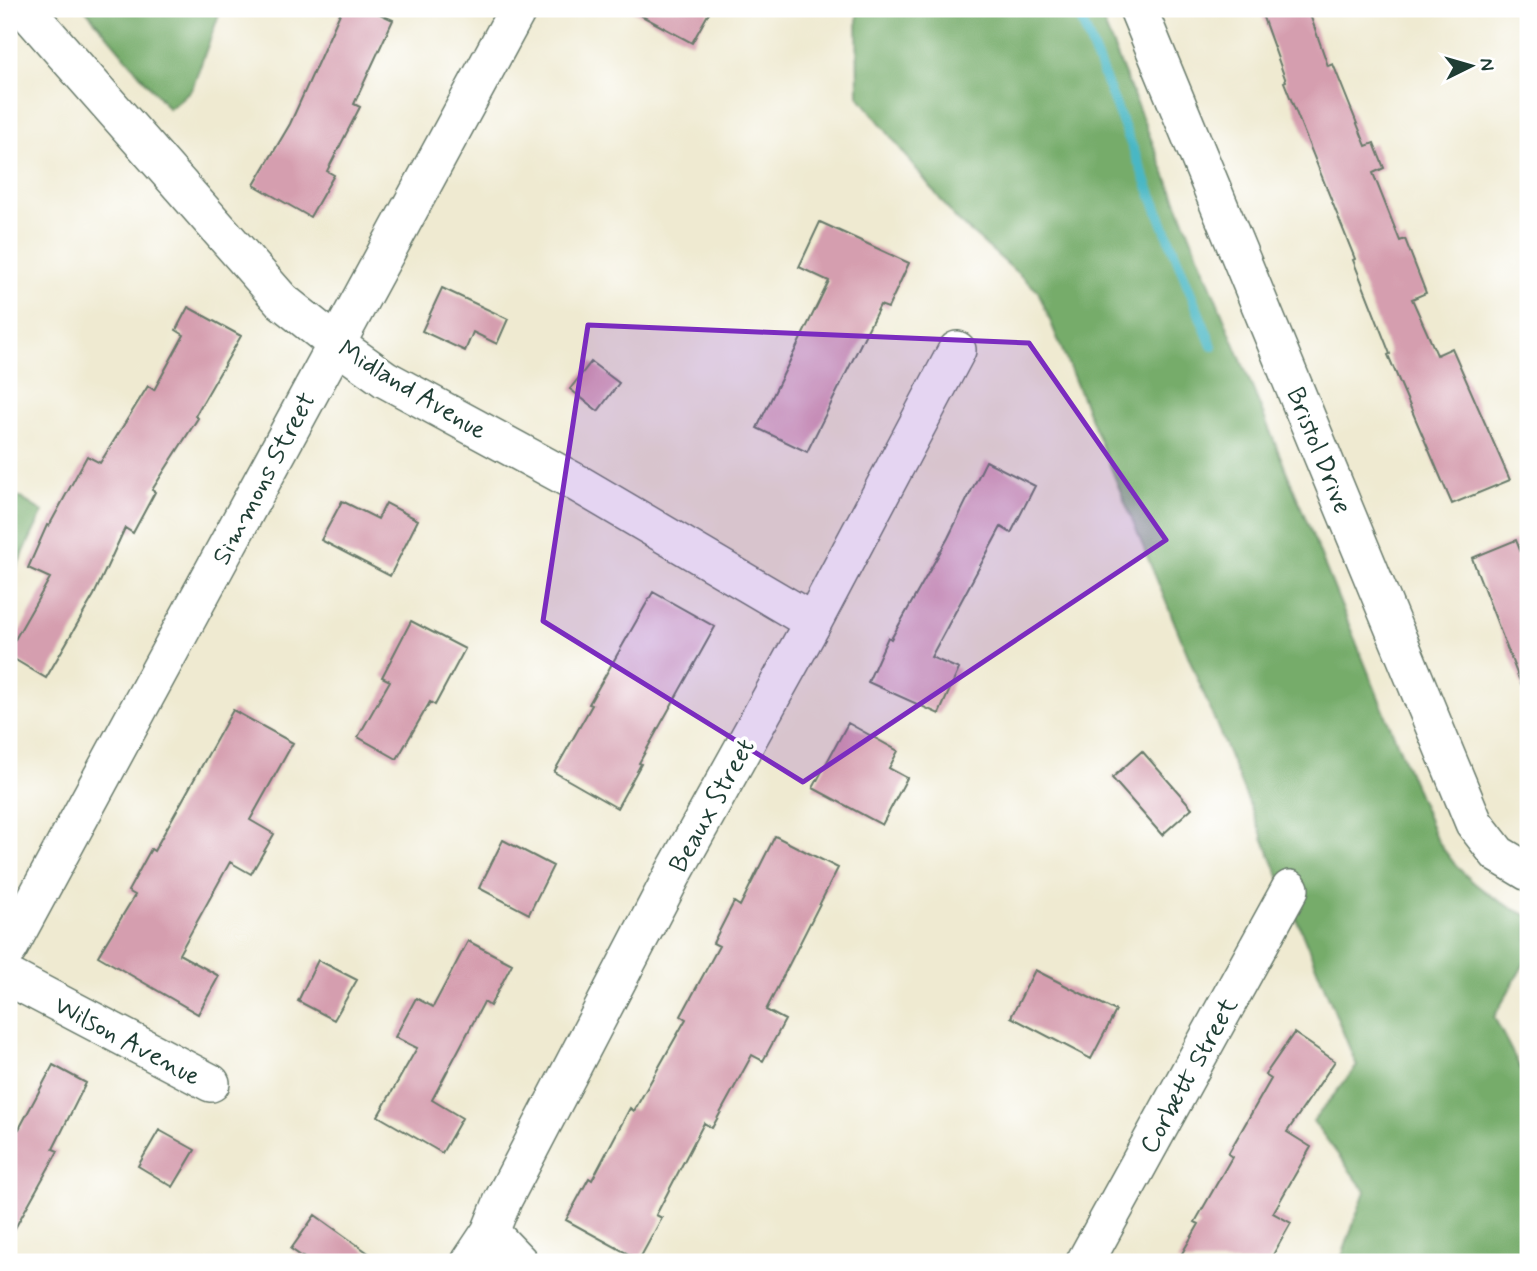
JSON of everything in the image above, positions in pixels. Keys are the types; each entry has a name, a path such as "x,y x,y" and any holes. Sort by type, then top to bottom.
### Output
{"street":[{"name":"Midland Avenue","path":"25,9 282,301 335,344 385,379 577,484 813,622"},
{"name":"Simmons Street","path":"9,947 518,9"},
{"name":"Bristol Drive","path":"1138,9 1475,824 1498,854 1528,872"},
{"name":"Beaux Street","path":"470,1262 489,1232 503,1200 672,876 813,622 957,350"},
{"name":"Corbett Street","path":"1085,1262 1290,888"},
{"name":"Wilson Avenue","path":"9,977 211,1083"},
{"path":"489,1232 519,1262"}],"highlighted area":[{"path":"588,325 1029,343 1166,540 803,782 543,621"}],"green space":[{"path":"85,9 221,9 192,89 169,109"},
{"path":"857,9 1098,9 1435,836 1453,862 1475,884 1528,916 1528,957 1494,1017 1528,1083 1528,1262 1340,1262 1365,1191 1313,1121 1357,1066 1038,291 955,218 858,95"},
{"path":"9,491 43,512 9,583"}],"building":[{"path":"342,9 369,9 393,20 354,104 360,107 327,171 334,175 310,217 254,185 290,124"},
{"path":"629,9 711,9 692,43"},
{"path":"1260,9 1308,9 1328,66 1333,64 1366,146 1374,143 1384,168 1373,173 1400,241 1405,239 1426,293 1412,299 1437,355 1452,348 1510,480 1452,504 1388,355 1390,354 1353,260 1355,259 1284,82 1286,81"},
{"path":"820,222 909,263 888,308 880,305 807,452 757,428 829,281 799,267"},
{"path":"442,288 508,319 497,344 473,332 465,351 422,331"},
{"path":"188,307 241,336 195,416 198,418 152,490 155,492 133,533 125,528 94,595 46,678 9,656 9,650 50,578 28,568 47,525 49,526 87,456 100,463 148,386 154,390 184,335 176,330"},
{"path":"591,362 619,383 598,411 570,389"},
{"path":"986,461 1035,486 1011,533 1001,527 931,657 959,669 939,714 868,682 888,637 891,639 948,538"},
{"path":"342,501 378,519 386,503 418,520 390,576 321,540"},
{"path":"1516,540 1528,571 1528,694 1525,694 1472,558"},
{"path":"653,592 715,627 617,808 554,772 592,705 589,704"},
{"path":"411,621 465,649 435,705 430,702 397,759 358,737 390,681 382,677"},
{"path":"233,710 293,743 250,820 274,834 251,874 230,862 179,954 219,976 198,1014 98,956 135,895 128,891 151,849 154,851"},
{"path":"848,723 898,751 889,768 907,778 882,825 813,788"},
{"path":"1142,751 1192,808 1162,835 1112,778"},
{"path":"775,836 838,868 766,1010 785,1020 763,1061 752,1055 712,1128 704,1123 656,1215 662,1218 639,1260 566,1220 589,1178 592,1180 630,1108 634,1111 686,1019 681,1016 719,946 713,943 734,902 740,906"},
{"path":"503,840 553,866 529,914 479,888"},
{"path":"468,941 512,964 490,1006 484,1002 432,1100 462,1118 442,1153 378,1116 417,1048 395,1037 416,998 433,1007"},
{"path":"318,960 357,980 334,1020 298,1001"},
{"path":"1035,970 1116,1011 1091,1059 1011,1017"},
{"path":"1294,1033 1335,1061 1287,1132 1311,1147 1273,1213 1291,1223 1269,1262 1177,1262 1199,1224 1195,1222 1232,1157 1228,1154 1271,1079 1265,1075"},
{"path":"53,1065 86,1083 53,1149 58,1151 9,1239 9,1123 19,1129"},
{"path":"159,1130 195,1150 173,1187 138,1166"},
{"path":"315,1215 381,1262 310,1262 291,1249"}],"waterway":[{"path":"1077,9 1212,346"}]}
